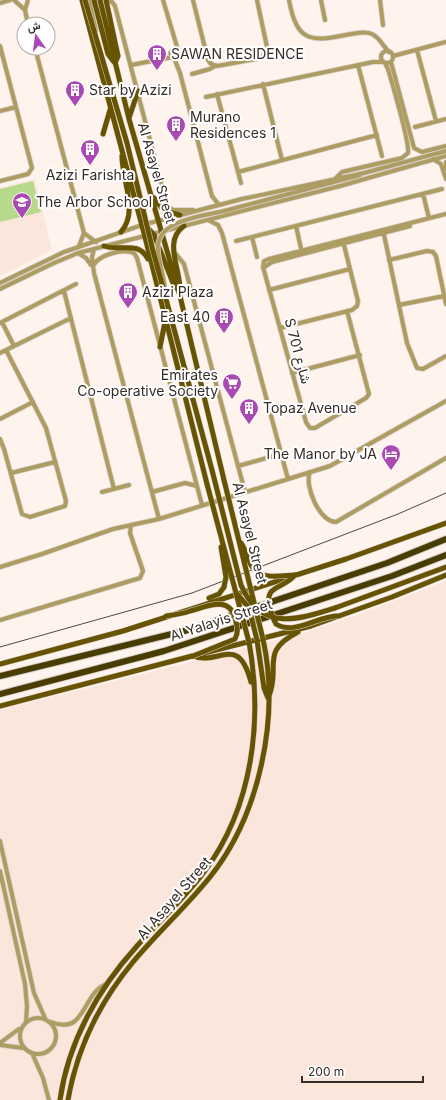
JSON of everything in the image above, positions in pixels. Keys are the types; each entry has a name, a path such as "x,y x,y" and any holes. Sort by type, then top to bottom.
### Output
{"highway":[{"name":"Al Yalayis Street","path":"0,676 188,630 387,563 446,539"},
{"name":"Al Yalayis Street","path":"0,694 164,651 392,576 446,555"}],"main road":[{"path":"78,0 86,13"},
{"path":"84,0 128,149 165,296 210,462 239,580 245,594 256,607 275,617 286,620 301,619 385,591 446,567"},
{"name":"Al Asayel Street","path":"60,1100 73,1048 87,1016 106,984 136,947 203,874 225,840 240,806 248,775 252,741 254,689 249,642 165,321 142,225 110,109 84,0"},
{"path":"94,0 108,54 115,63 118,56 106,0"},
{"name":"Al Asayel Street","path":"68,1100 80,1050 107,996 133,962 210,877 239,831 260,770 268,699 267,660 251,589 180,296 129,119 100,0"},
{"path":"129,119 138,91"},
{"path":"103,134 110,109"},
{"path":"121,232 128,221 130,210 123,174 122,149"},
{"path":"151,193 164,211 180,215"},
{"path":"142,225 154,234 170,278 180,296"},
{"path":"180,296 180,277 174,253 174,238 178,231 184,226"},
{"path":"104,246 112,248 129,247 139,249 144,252 151,263"},
{"path":"160,347 165,321"},
{"path":"0,664 108,635 408,538 446,523"},
{"path":"238,539 245,550 251,565 258,572 268,576 295,575"},
{"path":"188,608 216,596 224,587 226,577 222,557 222,540"},
{"path":"295,575 288,583 275,588 270,594 268,601 276,624 292,627 324,618 339,616"},
{"path":"0,706 311,626 446,575"},
{"path":"236,594 242,598 249,608 257,640 264,688 268,699"},
{"path":"166,616 184,613 219,603 225,604 232,609 238,629 235,639 193,656"},
{"path":"268,699 272,688 272,663 276,649 286,638 311,626"},
{"path":"193,656 203,658 224,654 236,657 247,668 254,689"}],"street":[{"path":"0,3 10,0"},
{"path":"14,0 25,10"},
{"path":"26,16 25,10 28,0"},
{"path":"90,0 100,55"},
{"path":"106,0 112,2 115,6 167,204 173,210 198,210"},
{"path":"163,0 173,37 173,58 180,71"},
{"path":"193,0 208,60 215,66"},
{"path":"192,74 215,66 261,58 266,53 267,47 258,0"},
{"path":"289,0 294,24 307,36 324,39 366,32 377,37 393,56"},
{"path":"321,0 326,20"},
{"path":"380,0 383,25"},
{"path":"393,56 446,42"},
{"path":"335,179 342,172 406,156 409,149 388,69 382,55 383,45"},
{"path":"0,46 32,168 28,174 0,181"},
{"path":"416,50 436,122"},
{"path":"174,51 179,56 180,71 212,196 219,205"},
{"path":"150,61 174,51"},
{"path":"373,62 389,52"},
{"path":"37,56 84,233 79,247"},
{"path":"131,66 179,56"},
{"path":"393,56 391,62 414,148 418,151 424,152 446,146"},
{"path":"206,97 373,62 391,62"},
{"path":"358,65 382,156"},
{"path":"263,84 282,160"},
{"path":"217,94 241,183"},
{"path":"0,111 16,107"},
{"path":"415,127 446,119"},
{"path":"405,134 410,133"},
{"path":"238,172 377,135"},
{"path":"0,283 52,257 158,220 209,207 364,173 446,150"},
{"path":"0,289 78,253 360,181 446,156"},
{"path":"432,159 441,164 446,179"},
{"path":"446,162 446,169"},
{"path":"165,296 164,278 158,250 159,239 162,233 174,224 335,183 364,173"},
{"path":"236,241 442,188"},
{"path":"423,194 429,218"},
{"path":"209,207 212,196"},
{"path":"296,226 302,252 429,218 446,215"},
{"path":"383,231 446,215"},
{"path":"208,220 218,225 222,233 288,479"},
{"path":"383,231 408,349 417,368 424,369 446,356"},
{"path":"84,233 96,242"},
{"path":"252,237 257,257"},
{"path":"280,328 355,309 358,301 343,242"},
{"path":"94,249 92,257 94,273 159,519"},
{"path":"93,266 101,257 127,251 134,253 137,258 202,505"},
{"path":"389,260 427,251 432,252 436,256 446,304"},
{"name":"S 701 شارع","path":"302,252 266,260 263,264 263,268 306,424 310,428 315,428 369,396 370,392 347,311"},
{"path":"78,253 88,259 94,273"},
{"path":"174,253 184,264 218,398 245,492"},
{"path":"269,290 350,269"},
{"path":"14,346 1,323 76,284"},
{"path":"64,291 114,489"},
{"path":"399,305 444,296"},
{"path":"0,353 71,318"},
{"path":"0,439 21,511 24,516 30,516 63,508 66,504 46,428 6,350"},
{"path":"292,373 360,355"},
{"path":"0,566 49,552 113,529 159,519 339,462 446,401"},
{"path":"0,419 33,402"},
{"path":"238,466 281,454"},
{"path":"310,472 308,481 315,503 325,518 331,522 336,522 446,458"},
{"path":"11,473 55,462"},
{"path":"152,492 185,482 194,473"},
{"path":"185,482 197,486"},
{"path":"102,492 129,485"},
{"path":"0,620 140,578 143,571 130,533 131,525"},
{"path":"0,841 34,993 45,1018"},
{"path":"0,871 25,984 27,1006 26,1022"},
{"path":"0,1044 9,1038 26,1022 37,1017 45,1018 51,1022 65,1026 75,1023 94,992 106,984"},
{"path":"0,1044 14,1045 32,1053 46,1052 54,1045 56,1036 51,1022"},
{"path":"21,1027 20,1041 25,1049"},
{"path":"32,1053 43,1078 49,1100"}],"shaded area":[{"name":"The Arbor School","path":"35,179 52,250 0,276 0,188"},
{"path":"446,581 446,1100 0,1100 0,710 297,635 359,614"}],"green space":[{"path":"33,181 41,212 0,222 0,189"}],"railway":[{"path":"0,647 192,593 398,514 446,493"}],"place":[{"name":"SAWAN RESIDENCE","path":"157,71"},
{"name":"Star by Azizi","path":"75,107"},
{"name":"Murano Residences 1","path":"176,142"},
{"name":"Azizi Farishta","path":"90,166"},
{"name":"The Arbor School","path":"22,219"},
{"name":"Azizi Plaza","path":"128,309"},
{"name":"East 40","path":"224,334"},
{"name":"Emirates Co-operative Society","path":"232,400"},
{"name":"Topaz Avenue","path":"249,425"},
{"name":"The Manor by JA","path":"391,471"}]}
